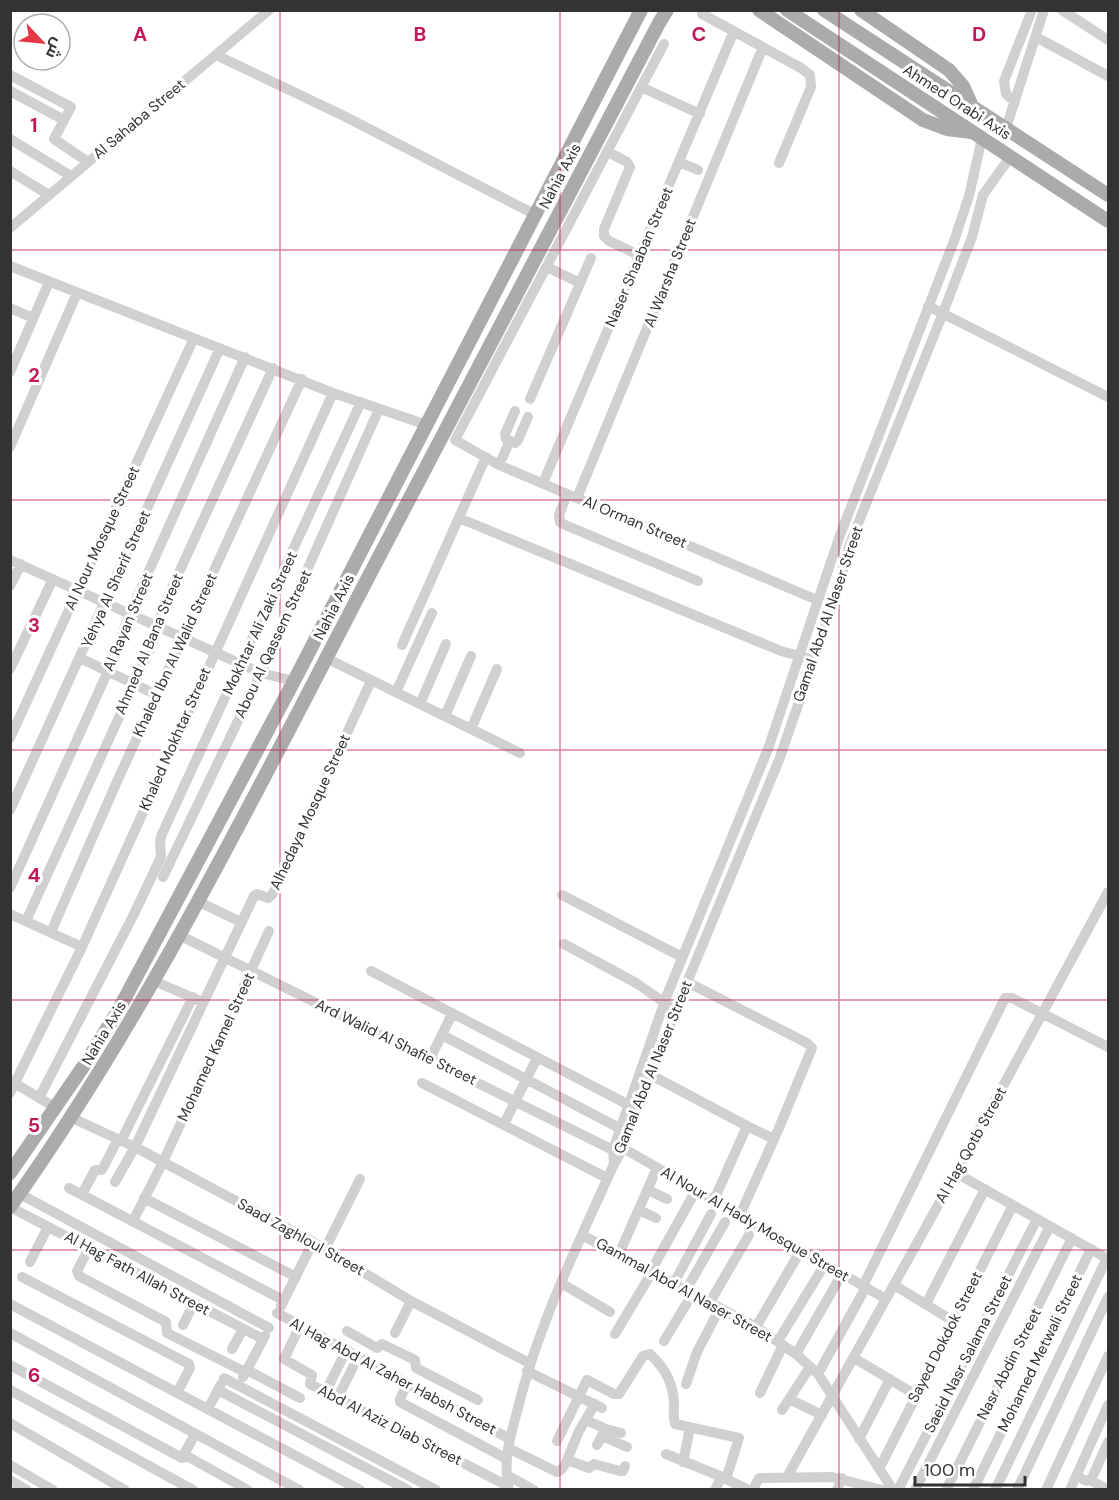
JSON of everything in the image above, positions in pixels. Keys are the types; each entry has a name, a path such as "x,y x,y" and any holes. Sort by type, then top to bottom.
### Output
{"main road":[{"name":"Nahia Axis","path":"10,1173 56,1108 118,1011 294,681 641,10"},
{"name":"Nahia Axis","path":"10,1207 101,1070 154,981 667,10"},
{"path":"759,10 923,120 947,129 977,135"},
{"name":"Ahmed Orabi Axis","path":"787,10 1108,221"},
{"name":"Ahmed Orabi Axis","path":"824,10 1108,195"},
{"path":"861,10 949,70 963,86 972,106"},
{"path":"406,464 422,473"},
{"path":"56,1108 70,1117"}],"street":[{"name":"Al Sahaba Street","path":"10,228 269,10"},
{"path":"1015,102 1006,94 1004,81 1032,10"},
{"path":"1006,128 1044,10"},
{"path":"1062,10 1108,40"},
{"path":"702,14 810,75 812,87 779,163"},
{"name":"Naser Shaaban Street","path":"543,483 735,31"},
{"path":"1036,37 1108,76"},
{"path":"580,283 547,267 664,44"},
{"name":"Al Warsha Street","path":"698,581 563,524 560,522 559,515 572,496 763,47"},
{"path":"216,55 344,116 536,215"},
{"path":"10,75 71,107 54,139 88,162"},
{"path":"642,87 700,114"},
{"path":"10,91 64,120"},
{"name":"Gamal Abd Al Naser Street","path":"618,1149 651,1075 779,760 839,586 849,546 935,309 962,218 977,135"},
{"path":"10,139 71,176"},
{"path":"608,152 627,162 630,167 604,229 604,236 609,241 639,255"},
{"name":"Gamal Abd Al Naser Street","path":"607,1178 614,1164 621,1129 664,1003 768,749 817,600 868,457 935,309 972,237 983,195 1010,157"},
{"path":"679,162 698,170"},
{"path":"10,171 49,195"},
{"path":"530,399 591,258"},
{"path":"10,266 333,393 427,425"},
{"name":"Al Orman Street","path":"547,267 455,440 499,465 817,600"},
{"path":"10,372 49,282"},
{"path":"10,447 77,293"},
{"path":"10,308 33,318"},
{"path":"935,309 1108,397"},
{"name":"Al Nour Mosque Street","path":"10,738 194,338"},
{"name":"Yehya Al Sherif Street","path":"10,810 220,348"},
{"name":"Al Rayan Street","path":"10,888 245,357"},
{"name":"Ahmed Al Bana Street","path":"26,921 154,639 164,605 273,368"},
{"name":"Khaled Ibn Al Walid Street","path":"51,932 302,380"},
{"name":"Khaled Mokhtar Street","path":"12,1086 82,947 333,393"},
{"name":"Mokhtar Ali Zaki Street","path":"39,1098 138,916 161,858 162,834 361,402"},
{"name":"Abou Al Qassem Street","path":"163,877 261,673 379,409"},
{"path":"515,411 505,434 506,439 510,441 515,443 518,440 528,417"},
{"path":"499,465 510,441"},
{"path":"402,645 486,457"},
{"path":"459,518 781,651 813,659"},
{"path":"10,586 16,562 242,662 261,673 294,681"},
{"path":"10,669 53,579"},
{"path":"396,692 432,613"},
{"path":"420,704 446,644"},
{"path":"445,716 471,656"},
{"path":"80,658 157,695"},
{"path":"326,658 520,753"},
{"path":"471,729 496,669"},
{"name":"Alhedaya Mosque Street","path":"198,1000 225,958 255,895 259,894 268,898 272,895 371,681"},
{"name":"Al Hag Qotb Street","path":"788,1477 1042,1014 1104,909 1108,892"},
{"path":"562,895 682,957"},
{"path":"197,901 241,922"},
{"path":"10,914 82,947"},
{"name":"Mohamed Kamel Street","path":"133,1221 163,1162 268,931"},
{"name":"Ard Walid Al Shafie Street","path":"178,935 515,1101 618,1149"},
{"path":"564,944 636,983 676,1009"},
{"path":"371,971 629,1106"},
{"path":"154,981 198,1000"},
{"path":"687,982 807,1042 812,1048 740,1215"},
{"path":"782,1410 814,1371 864,1287 1007,997 1108,1047"},
{"path":"82,1194 95,1170 102,1170 120,1140 198,1000"},
{"path":"115,1182 135,1148 198,1000"},
{"path":"430,1059 452,1014"},
{"path":"442,1035 621,1129"},
{"path":"504,1124 537,1058"},
{"path":"651,1075 774,1139"},
{"path":"422,1083 607,1178 561,1283 528,1367 508,1449 508,1484"},
{"path":"12,1086 56,1108"},
{"name":"Saad Zaghloul Street","path":"70,1117 163,1162 313,1242 411,1301 599,1406 586,1420"},
{"path":"714,1200 747,1126"},
{"name":"Al Nour Al Hady Mosque Street","path":"618,1149 657,1168 886,1299"},
{"path":"619,1254 657,1168"},
{"path":"956,1173 1107,1256 995,1490"},
{"path":"325,1249 360,1179"},
{"path":"69,1188 283,1300"},
{"path":"926,1304 985,1189"},
{"path":"648,1190 666,1199"},
{"path":"615,1335 696,1190"},
{"path":"20,1194 269,1328"},
{"path":"144,1198 296,1278"},
{"name":"Sayed Dokdok Street","path":"879,1469 1013,1205"},
{"name":"Al Hag Fath Allah Street","path":"10,1207 263,1340"},
{"path":"639,1210 656,1218"},
{"path":"674,1283 711,1214"},
{"name":"Saeid Nasr Salama Street","path":"898,1490 1037,1219"},
{"path":"664,1341 724,1222"},
{"path":"915,1490 1050,1226"},
{"path":"30,1262 48,1227"},
{"name":"Gammal Abd Al Naser Street","path":"582,1235 756,1327 796,1354 814,1371 893,1490"},
{"path":"710,1302 749,1235"},
{"name":"Nasr Abdin Street","path":"945,1490 1072,1238"},
{"path":"239,1385 313,1242"},
{"path":"89,1248 77,1271 79,1276 166,1322 168,1324 166,1332 300,1398"},
{"name":"Mohamed Metwali Street","path":"973,1490 1091,1249"},
{"path":"756,1327 801,1250"},
{"path":"760,1393 780,1343 825,1264"},
{"path":"796,1354 842,1274"},
{"path":"22,1277 189,1364 190,1368 177,1393"},
{"path":"561,1283 610,1312"},
{"path":"894,1285 953,1321"},
{"path":"1017,1490 1108,1297"},
{"path":"395,1333 411,1301"},
{"path":"183,1325 194,1303"},
{"path":"10,1304 360,1490"},
{"path":"686,1384 697,1352 720,1308"},
{"name":"Al Hag Abd Al Zaher Habsh Street","path":"276,1313 407,1384 508,1449"},
{"name":"Abd Al Aziz Diab Street","path":"300,1326 284,1359 312,1375 310,1384 508,1484 534,1490"},
{"path":"232,1349 243,1329"},
{"path":"10,1333 299,1490"},
{"path":"338,1397 351,1353 352,1334 377,1348 382,1344 416,1360 416,1368 478,1400"},
{"path":"326,1391 351,1353"},
{"path":"557,1441 588,1380 614,1394 619,1394 643,1356 650,1354 660,1364 670,1383 674,1404 674,1423 739,1438 724,1479 715,1490"},
{"path":"1046,1490 1108,1356"},
{"path":"854,1358 916,1395"},
{"path":"10,1365 248,1490"},
{"path":"208,1409 231,1365"},
{"path":"224,1378 436,1490"},
{"path":"859,1439 890,1379"},
{"path":"292,1414 309,1381"},
{"path":"407,1384 400,1402 557,1472 567,1460 586,1420 601,1437 627,1447"},
{"path":"10,1390 193,1490"},
{"path":"218,1390 408,1490"},
{"path":"789,1399 822,1415"},
{"path":"1070,1490 1108,1405"},
{"path":"10,1423 125,1490"},
{"path":"684,1462 690,1428"},
{"path":"601,1437 621,1433"},
{"path":"183,1456 195,1434"},
{"path":"1090,1480 1108,1442"},
{"path":"666,1454 745,1489 759,1478 821,1476 842,1478 868,1488 882,1490"},
{"path":"567,1460 589,1468 594,1464 623,1471 626,1466"},
{"path":"10,1465 53,1490"},
{"path":"1076,1476 1090,1480 1103,1487 1104,1490"},
{"path":"837,1490 842,1478"},
{"path":"10,1480 27,1490"}]}
